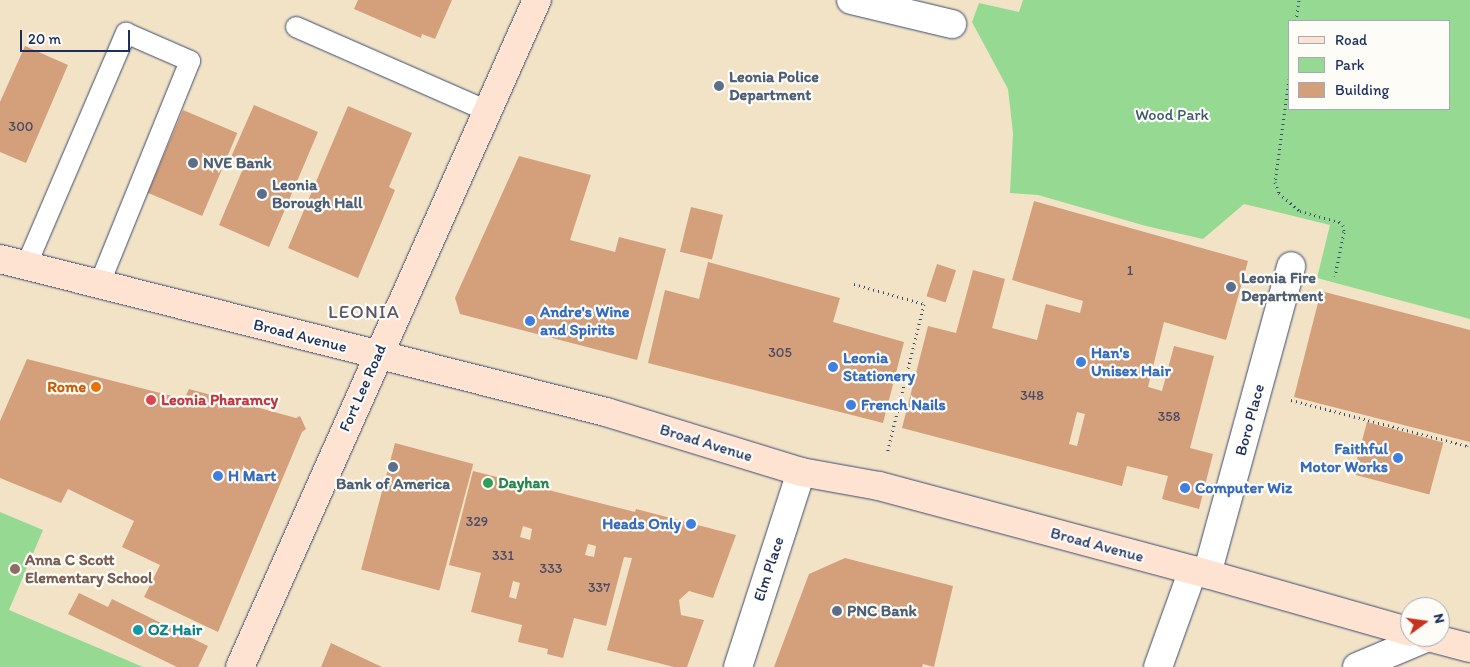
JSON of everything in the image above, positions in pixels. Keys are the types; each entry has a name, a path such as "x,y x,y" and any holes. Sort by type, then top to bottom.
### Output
{"main road":[{"name":"Fort Lee Road","path":"240,667 377,355 537,0"},
{"name":"Broad Avenue","path":"0,260 606,412 801,472 879,486 1200,572 1400,629"},
{"path":"1450,643 1470,648"}],"street":[{"path":"851,0 952,24"},
{"name":"Boro Place","path":"1158,667 1200,572 1291,266"},
{"name":"Elm Place","path":"738,667 801,472"},
{"path":"1357,667 1404,647"}],"lane":[{"path":"296,27 487,111"},
{"path":"26,266 126,33 190,61 99,285"}],"path":[{"path":"1296,20 1299,0"},
{"path":"1288,86 1275,182 1280,194 1300,211 1339,222 1343,226 1344,232 1335,276"},
{"path":"854,284 924,304 879,486"},
{"path":"1291,400 1467,446 1468,442"}],"green space":[{"name":"Wood Park","path":"1023,0 1470,0 1470,319 1317,278 1330,225 1244,204 1203,239 1146,226 1038,195 1010,193 1013,133 1008,89 972,22 979,3 1019,12"},
{"name":"Anna C Scott Elementary School","path":"0,512 43,530 9,610 143,667 0,667"}],"building":[{"path":"358,0 452,0 435,39 422,34 421,38 354,9"},
{"path":"25,46 68,65 26,163 0,152 0,102"},
{"name":"Leonia Borough Hall","path":"254,105 318,132 269,247 219,225 245,164 231,157"},
{"path":"348,106 412,133 389,187 395,190 358,278 288,248"},
{"name":"NVE Bank","path":"183,110 237,133 202,216 148,193"},
{"path":"519,156 591,175 570,240 615,252 619,237 666,249 637,360 460,314 455,298"},
{"path":"1034,201 1248,261 1226,340 1164,322 1148,387 1162,391 1174,346 1214,356 1190,448 1213,454 1199,509 1162,499 1168,476 1127,466 1122,486 902,428 928,326 956,333 973,270 1005,279 992,328 1037,340 1046,304 1080,313 1083,301 1012,280","holes":["1077,412 1085,414 1077,446 1069,444"]},
{"path":"691,207 723,215 712,260 680,252"},
{"path":"708,262 840,298 833,322 904,342 883,423 648,363 665,290 699,299"},
{"path":"937,264 956,270 946,303 926,296"},
{"path":"1321,291 1470,330 1470,442 1294,397"},
{"path":"27,359 184,399 189,389 296,418 300,416 306,429 302,432 218,632 144,597 160,565 122,547 134,521 68,489 61,503 0,478 0,421"},
{"name":"Faithful Motor Works","path":"1367,422 1443,442 1429,495 1353,474"},
{"path":"395,443 473,464 439,591 361,570"},
{"path":"473,471 635,512 636,509 736,535 713,598 689,591 679,600 681,615 704,620 687,667 674,667 607,650 632,558 624,557 606,626 574,618 563,658 547,654 548,649 518,642 522,625 471,612 481,573 449,565","holes":["523,526 532,529 530,540 520,537","588,544 596,546 594,557 585,555","513,581 520,583 516,599 509,597"]},
{"name":"PNC Bank","path":"845,558 953,586 934,667 923,664 922,667 774,667 809,574"},
{"name":"OZ Hair","path":"79,593 108,607 112,599 208,646 198,667 177,667 68,614"},
{"path":"331,643 382,667 321,667"}],"place":[{"name":"Leonia Police Department","path":"719,86"},
{"name":"NVE Bank","path":"193,163"},
{"name":"Leonia Borough Hall","path":"262,194"},
{"name":"Leonia Fire Department","path":"1231,287"},
{"name":"Andre's Wine and Spirits","path":"530,321"},
{"name":"Han's Unisex Hair","path":"1081,362"},
{"name":"Leonia Stationery","path":"833,367"},
{"name":"Rome","path":"96,387"},
{"name":"Leonia Pharamcy","path":"151,400"},
{"name":"French Nails","path":"851,405"},
{"name":"Faithful Motor Works","path":"1398,458"},
{"name":"Bank of America","path":"393,467"},
{"name":"H Mart","path":"218,476"},
{"name":"Dayhan","path":"488,483"},
{"name":"Computer Wiz","path":"1185,488"},
{"name":"Heads Only","path":"691,524"},
{"name":"Anna C Scott Elementary School","path":"15,569"},
{"name":"PNC Bank","path":"837,611"},
{"name":"OZ Hair","path":"138,630"}],"district":[{"name":"LEONIA","path":"364,312"}]}
